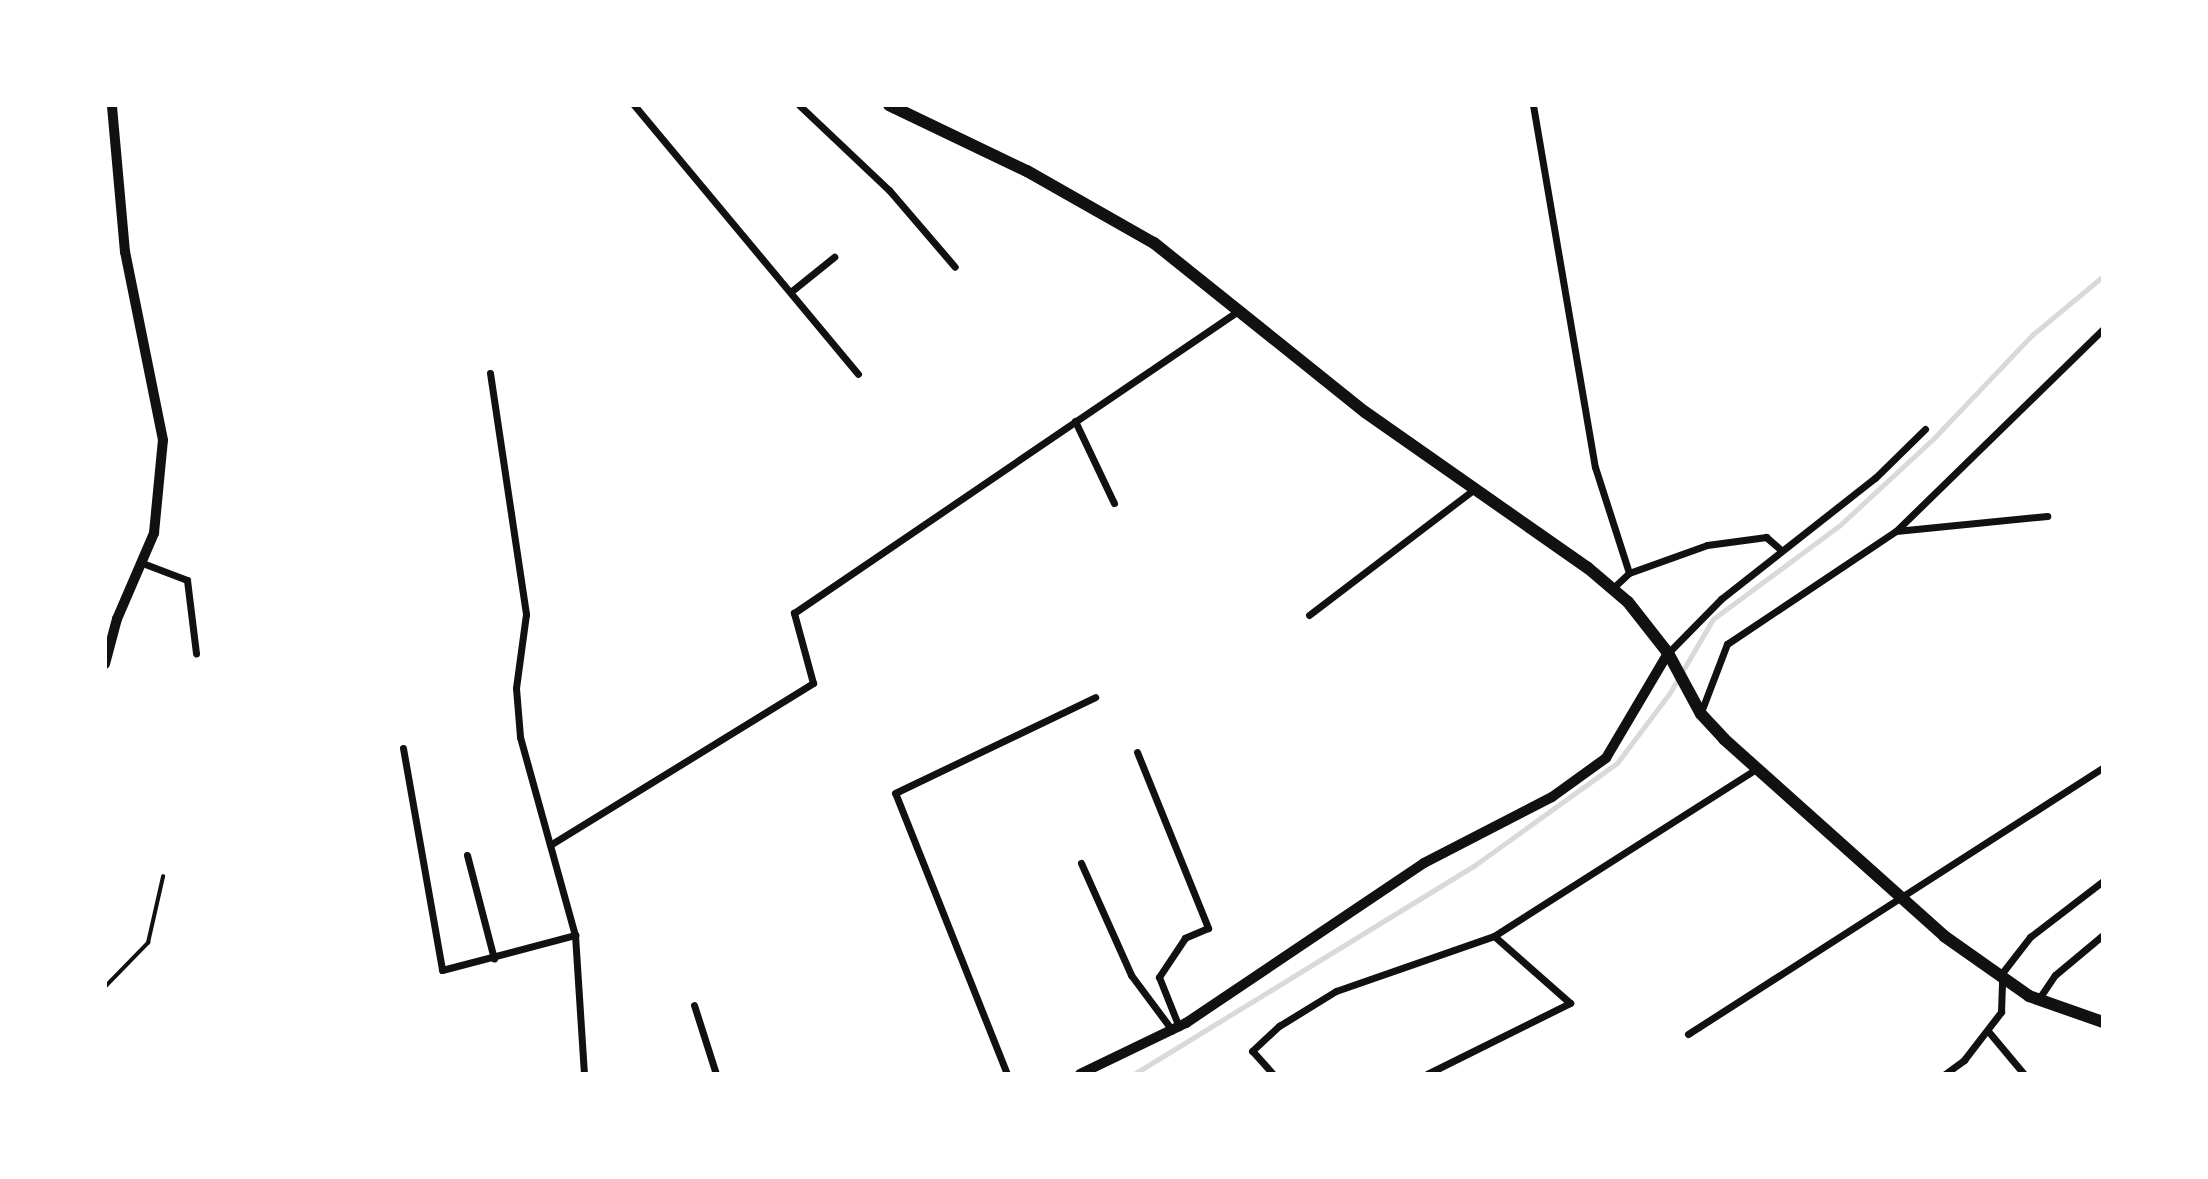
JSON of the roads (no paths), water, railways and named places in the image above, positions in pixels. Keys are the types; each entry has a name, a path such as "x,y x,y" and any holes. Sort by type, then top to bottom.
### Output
{"main road":[{"path":"889,105 1125,224 1473,491 1613,588 1668,653 1700,713 1756,769 2001,979 2038,1000 2103,1022"}],"street":[{"path":"105,664 117,619 145,564 160,500 163,440 124,252 112,105"},
{"path":"634,105 793,290 858,374"},
{"path":"799,105 889,190 955,267"},
{"path":"1533,105 1595,467 1629,573"},
{"path":"793,290 834,257"},
{"path":"550,845 813,683 794,613 1238,311"},
{"path":"1700,713 1727,644 1896,531 2103,329"},
{"path":"490,373 526,614 516,688 520,737 575,936 584,1074"},
{"path":"1075,421 1114,503"},
{"path":"1080,1074 1176,1028 1413,870 1552,797 1606,758 1682,633 1875,478 1925,429"},
{"path":"1310,615 1473,491"},
{"path":"1896,531 2047,516"},
{"path":"1613,588 1629,573 1707,545 1766,537 1782,551"},
{"path":"145,564 187,580 196,653"},
{"path":"1007,1074 895,793 1095,697"},
{"path":"403,748 436,961 447,973 575,936"},
{"path":"1137,752 1208,928 1185,938 1159,976 1176,1028"},
{"path":"1688,1034 1900,895 2103,768"},
{"path":"1273,1074 1252,1051 1336,990 1494,936 1756,769"},
{"path":"467,855 494,959"},
{"path":"1081,863 1131,975 1176,1028"},
{"path":"1945,1074 1988,1031 2001,1012 2001,979 2030,937 2103,881"},
{"path":"2038,1000 2054,975 2103,935"},
{"path":"1427,1074 1570,1003 1494,936"},
{"path":"694,1004 716,1074"},
{"path":"1988,1031 2024,1074"}],"waterway":[{"path":"1134,1074 1475,865 1617,763 1669,694 1713,619 1840,525 1933,439 2032,335 2103,276"}]}
